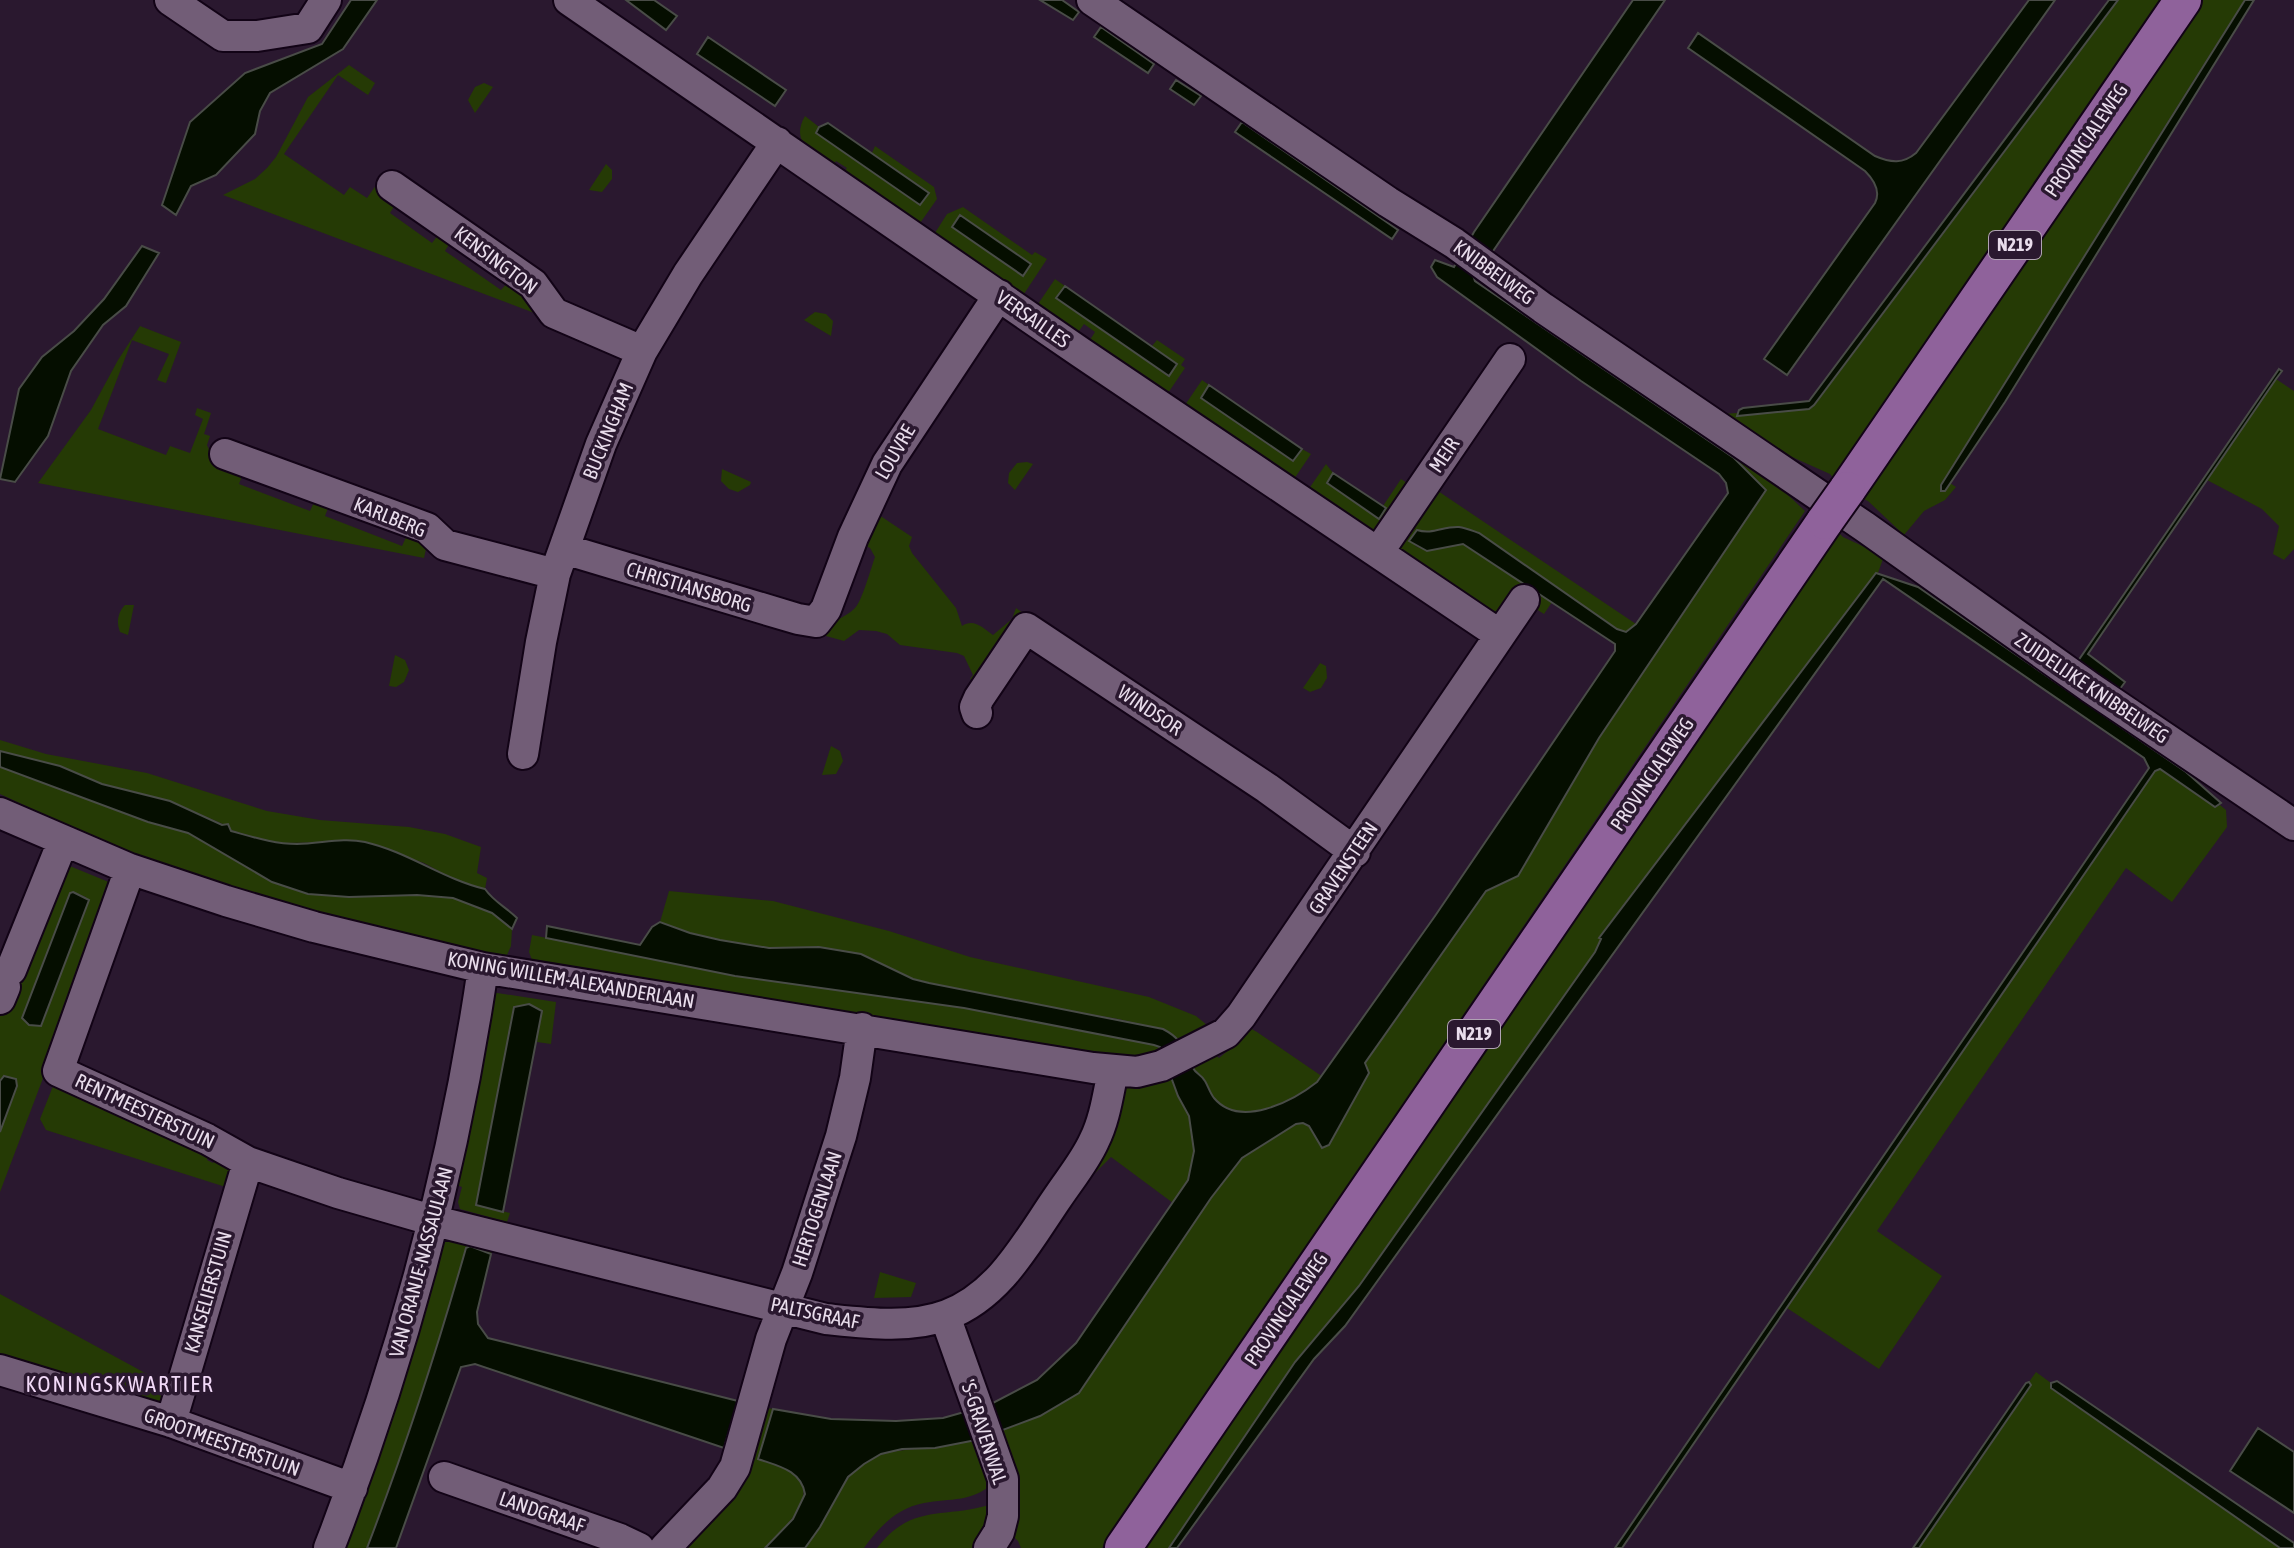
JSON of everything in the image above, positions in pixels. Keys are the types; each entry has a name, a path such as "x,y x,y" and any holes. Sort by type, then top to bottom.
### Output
{"main road":[{"name":"PROVINCIALEWEG","path":"1123,1548 2183,0"}],"street":[{"path":"170,0 223,36 308,28 326,0"},
{"name":"VERSAILLES","path":"569,0 1500,635"},
{"name":"KNIBBELWEG","path":"1092,0 1388,202 1454,243 1892,548"},
{"name":"BUCKINGHAM","path":"523,754 541,642 560,561 601,444 642,351 688,274 777,142"},
{"name":"KENSINGTON","path":"392,186 533,284 554,313 642,351"},
{"name":"LOUVRE","path":"816,622 826,609 853,537 892,455 999,295"},
{"name":"MEIR","path":"1379,551 1510,359"},
{"name":"KARLBERG","path":"225,454 427,528 445,545 560,561"},
{"name":"ZUIDELIJKE KNIBBELWEG","path":"1892,548 2294,825"},
{"name":"CHRISTIANSBORG","path":"560,561 816,622"},
{"name":"GRAVENSTEEN","path":"1113,1071 1137,1072 1161,1066 1226,1033 1241,1016 1524,600"},
{"name":"WINDSOR","path":"977,713 975,707 979,698 1026,628 1267,788 1355,852"},
{"name":"KONING WILLEM-ALEXANDERLAAN","path":"0,813 130,869 314,927 483,968 1113,1071"},
{"path":"5,985 63,841"},
{"name":"RENTMEESTERSTUIN","path":"130,869 58,1071 207,1139 248,1162 338,1193 435,1221"},
{"name":"VAN ORANJE-NASSAULAAN","path":"329,1548 391,1375 435,1221 461,1101 483,968"},
{"name":"HERTOGENLAAN","path":"665,1548 722,1488 735,1467 783,1307 841,1136 855,1078 862,1028"},
{"name":"PALTSGRAAF","path":"435,1221 826,1319 869,1324 923,1321 945,1316 968,1305 986,1292 1013,1263 1095,1141 1113,1071"},
{"name":"KANSELIERSTUIN","path":"171,1422 248,1162"},
{"name":"'S-GRAVENWAL","path":"945,1316 1003,1479 999,1532 989,1548"},
{"name":"GROOTMEESTERSTUIN","path":"0,1370 171,1422 352,1488"},
{"name":"LANDGRAAF","path":"444,1477 639,1548"}],"green space":[{"path":"2118,0 2165,0 1835,480 1830,474 1743,435 1723,414 1737,413 1737,416 1809,409 1814,405"},
{"path":"2199,0 2245,0 1941,490 1945,491 1950,483 1956,487 1945,500 1924,511 1904,535 1868,501 1859,497"},
{"path":"349,65 375,83 368,95 338,75 284,154 344,195 350,187 367,198 386,171 392,175 398,200 390,213 432,243 441,231 453,238 445,251 501,290 511,279 537,314 223,195 255,179 267,168 308,97"},
{"path":"484,83 493,87 475,113 468,100 475,87"},
{"path":"805,116 819,127 816,132 929,192 872,153 875,146 934,187 937,199 918,226 843,174 847,168 836,161 832,167 805,146 800,133"},
{"path":"606,164 612,170 612,179 602,192 589,190"},
{"path":"963,207 1032,255 1035,252 1047,259 1022,297 933,236 947,214","holes":["960,215 1030,265 1023,276 952,226"]},
{"path":"1055,279 1065,286 1057,298 1168,376 1177,364 1152,346 1157,340 1185,359 1181,365 1185,368 1166,396 1088,343 1095,332 1084,324 1076,335 1036,307"},
{"path":"815,312 826,314 833,321 831,336 804,320"},
{"path":"140,326 181,342 166,383 157,380 169,354 132,340 98,429 166,455 170,446 190,453 203,419 195,415 197,408 211,413 204,434 210,436 207,445 211,454 244,471 239,484 310,511 316,498 330,503 325,516 402,546 408,533 428,540 424,558 38,483 91,410"},
{"path":"2276,379 2294,391 2294,549 2284,560 2273,554 2279,526 2262,509 2207,480"},
{"path":"1202,380 1209,385 1201,398 1292,461 1302,449 1311,454 1292,482 1183,408"},
{"path":"1721,443 1772,480 1805,511 1102,1548 1021,1548 1007,1530 1020,1506 1020,1498 994,1433 1040,1416 1242,1158 1303,1123 1322,1148 1369,1073 1365,1063 1486,891 1518,876 1599,738 1766,490"},
{"path":"1017,463 1033,464 1015,490 1008,483 1009,473"},
{"path":"1326,464 1333,473 1327,482 1386,509 1383,506 1401,479 1413,487 1375,535 1306,493"},
{"path":"722,469 751,482 750,485 738,492 729,489 721,481"},
{"path":"1432,487 1636,624 1626,632 1617,629 1479,533 1447,528 1428,534 1415,546 1427,551 1463,544 1552,602 1544,614 1533,607 1503,618 1396,550"},
{"path":"876,513 912,537 909,546 912,553 956,608 962,626 974,623 993,635 1012,619 1016,608 1027,616 974,681 970,679 973,675 964,656 957,653 900,645 887,634 876,631 859,630 844,641 822,632 855,608 861,599 875,557 864,545"},
{"path":"1837,531 1843,537 1884,556 1878,573 1609,927 1595,952 1359,1286 1295,1362 1169,1548 1140,1548"},
{"path":"125,605 134,605 128,635 120,632 118,625 119,614"},
{"path":"395,655 405,660 409,670 404,682 396,687 389,686"},
{"path":"1320,663 1326,666 1327,678 1321,688 1310,692 1303,688"},
{"path":"0,740 46,754 147,773 267,811 445,834 481,847 477,873 487,878 485,889 461,883 424,863 363,842 275,843 231,830 170,801 102,784 60,766 0,751"},
{"path":"831,746 840,751 843,761 836,774 822,775"},
{"path":"0,767 148,822 188,833 272,882 308,894 453,898 492,913 512,929 511,946 507,955 491,953 489,959 393,937 144,861 0,794"},
{"path":"2160,769 2215,807 2220,805 2226,810 2227,827 2172,902 2126,868 1877,1231 1942,1276 1879,1369 1787,1308 2155,771"},
{"path":"60,862 116,885 0,1192 0,1132 17,1086 1,1078 0,1081 0,1016","holes":["73,892 86,897 22,1018 70,894"]},
{"path":"669,891 773,901 889,931 970,957 1149,997 1196,1016 1207,1025 1194,1035 1180,1040 1163,1029 913,979 861,954 819,947 769,948 690,933 660,922"},
{"path":"532,935 735,976 964,1008 1154,1045 1161,1049 1128,1057 532,960 529,952"},
{"path":"491,992 556,1002 551,1044 537,1042 542,1011 529,1004 514,1007 476,1205 510,1213 507,1222 460,1209 458,1202 462,1187 454,1184"},
{"path":"1246,1026 1323,1077 1299,1094 1270,1107 1240,1111 1226,1107 1214,1098 1204,1079 1190,1063 1214,1053 1219,1058 1248,1034 1244,1029"},
{"path":"1171,1071 1178,1096 1189,1116 1194,1151 1188,1180 1173,1203 1111,1157 1090,1178 1120,1089 1131,1081"},
{"path":"55,1081 210,1151 207,1160 213,1163 218,1156 234,1166 232,1189 46,1130 40,1119"},
{"path":"451,1237 494,1246 491,1254 470,1246 466,1248 432,1369 367,1548 339,1548 441,1243"},
{"path":"880,1272 916,1283 911,1297 874,1298"},
{"path":"0,1294 169,1386 166,1398 158,1405 0,1362"},
{"path":"2036,1372 2051,1383 2051,1388 2280,1548 1919,1548 2031,1385 2029,1382"},
{"path":"762,1407 773,1409 758,1459 785,1469 799,1480 803,1489 798,1510 765,1548 679,1548"},
{"path":"976,1440 995,1481 987,1488 970,1496 905,1509 882,1526 864,1548 805,1548 842,1487 865,1462 886,1453"},
{"path":"996,1506 982,1548 877,1548 890,1534 915,1518"}],"shaded area":[{"path":"351,0 377,0 343,49 270,93 260,111 255,134 216,175 191,186 176,215 162,205 190,122 245,73 322,44"},
{"path":"626,0 654,0 677,16 666,30"},
{"path":"1040,0 1062,0 1079,12 1073,20"},
{"path":"1633,0 1665,0 1491,254 1472,272 1475,281 1734,458 1766,490 1599,738 1518,876 1486,891 1365,1063 1369,1073 1329,1145 1322,1148 1309,1126 1296,1124 1242,1158 1211,1198 1079,1393 1040,1416 976,1440 881,1454 848,1477 805,1548 765,1548 793,1519 805,1494 794,1474 758,1459 773,1409 831,1419 896,1421 943,1418 989,1405 1037,1380 1076,1343 1188,1180 1194,1151 1189,1116 1160,1047 1154,1045 964,1008 735,976 546,938 547,926 640,945 652,927 660,922 690,933 769,948 819,947 861,954 913,979 929,983 1163,1029 1179,1041 1214,1098 1225,1107 1238,1111 1252,1112 1281,1104 1317,1082 1435,916 1615,651 1615,644 1463,544 1427,551 1409,541 1417,530 1428,532 1459,527 1479,533 1617,629 1626,632 1636,624 1728,493 1726,483 1719,474 1581,381 1437,277 1431,267 1435,260 1454,267 1474,232"},
{"path":"2029,0 2055,0 1787,375 1764,359 1875,203 1876,186 1865,171 1688,48 1698,33 1875,156 1902,161 1916,153"},
{"path":"2109,0 2118,0 1814,405 1809,409 1737,416 1743,408 1809,401"},
{"path":"2245,0 2254,0 2005,402 1945,491 1941,491 1941,485"},
{"path":"1101,27 1154,64 1148,73 1094,37"},
{"path":"708,37 786,90 775,106 697,54"},
{"path":"1176,80 1201,96 1194,105 1170,89"},
{"path":"1242,122 1398,230 1392,239 1235,132"},
{"path":"828,123 929,193 920,205 816,133 819,127"},
{"path":"960,215 1031,264 1023,276 952,227"},
{"path":"142,246 159,253 126,306 103,325 71,371 48,436 15,482 0,479 19,389 42,357 74,331 104,299"},
{"path":"1065,286 1177,364 1169,376 1056,298"},
{"path":"2279,369 2282,371 2088,654 2125,682 2120,689 2078,661"},
{"path":"1209,385 1302,449 1293,461 1201,398"},
{"path":"1333,473 1386,508 1379,519 1327,483"},
{"path":"1876,573 1918,587 2186,772 2221,803 2215,807 2160,769 2155,771 1622,1548 1615,1548 2149,768 2144,758 1883,579 1345,1326 1314,1359 1177,1548 1169,1548 1295,1362 1359,1286 1595,952 1599,938"},
{"path":"0,751 60,766 102,784 170,801 222,825 228,824 231,831 255,838 297,844 356,841 381,846 485,889 517,918 512,929 492,913 453,898 308,894 272,882 188,833 148,822 0,767"},
{"path":"70,893 89,900 41,1026 29,1025 22,1018"},
{"path":"529,1004 542,1011 503,1212 476,1205 514,1007"},
{"path":"4,1076 16,1079 17,1086 0,1132 0,1081"},
{"path":"470,1246 491,1254 477,1312 478,1324 488,1338 738,1401 724,1448 475,1364 461,1367 396,1548 367,1548 420,1399 466,1248"},
{"path":"2057,1381 2294,1543 2294,1548 2280,1548 2051,1388 2051,1383"},
{"path":"2026,1383 2031,1385 1919,1548 1913,1548"},
{"path":"2258,1428 2294,1452 2294,1513 2230,1471"}],"district":[{"name":"KONINGSKWARTIER","path":"120,1384"}]}
